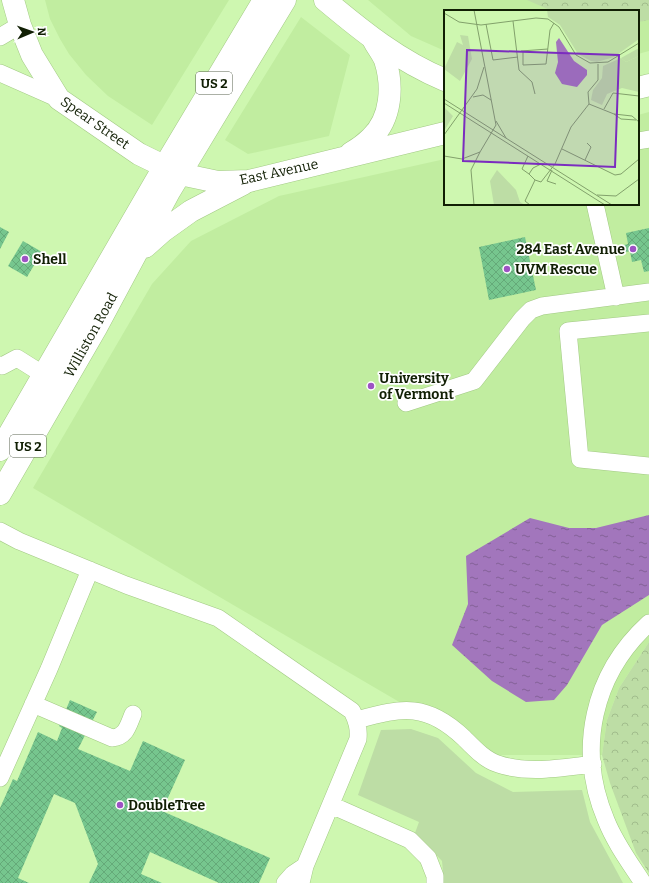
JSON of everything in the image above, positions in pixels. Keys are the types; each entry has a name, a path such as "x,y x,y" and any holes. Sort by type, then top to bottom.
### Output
{"main road":[{"name":"Spear Street","path":"13,0 20,25 32,55 59,99 139,154 172,170"},
{"name":"US 2","path":"172,170 264,0"},
{"name":"US 2","path":"172,170 285,0"},
{"name":"East Avenue","path":"324,0 374,41 420,70 444,80"},
{"name":"East Avenue","path":"347,157 372,138 382,122 389,101 390,81 384,58 374,41"},
{"path":"639,88 649,85"},
{"name":"East Avenue","path":"172,170 218,182 249,181 444,133"},
{"name":"Williston Road","path":"0,494 56,398 133,259 172,170"},
{"name":"Williston Road","path":"0,450 44,375 172,170"},
{"path":"133,259 163,231 181,217 249,181"}],"street":[{"path":"0,37 20,25"},
{"path":"0,73 59,99"},
{"path":"639,142 649,139"},
{"path":"595,205 616,297"},
{"path":"406,403 474,381 522,319 531,310 542,306 649,292"},
{"path":"649,323 568,331 580,459 649,466"},
{"path":"1,367 17,358 44,375"},
{"path":"0,532 19,542 218,618 352,711 357,720 359,729 358,739 305,866 302,883"},
{"path":"0,778 90,570"},
{"path":"643,883 622,851 606,820 597,793 592,747 594,718 601,690 621,654 649,623"},
{"path":"33,704 112,738 119,737 124,734 133,714"},
{"path":"357,720 399,710 425,712 453,728 478,751 496,764 517,769 593,764"},
{"path":"331,805 410,840 428,858 435,876 435,883"},
{"path":"285,883 293,874 305,866"}],"shaded area":[{"path":"45,0 229,0 152,125 108,96 86,75 69,54 60,39 50,19"},
{"path":"368,0 649,0 649,51 639,54 639,10 444,10 444,51 411,36"},
{"path":"301,17 350,55 329,136 248,154 225,140"},
{"name":"University of Vermont","path":"649,112 649,642 619,688 607,720 602,755 490,755 33,488 152,284 191,241 279,196 444,159 444,205 639,205 639,115"}],"green space":[{"path":"527,0 649,0 649,20 639,22 639,10 550,10"},
{"path":"649,642 649,873 636,853 610,783 602,755 607,720 619,688"},
{"path":"411,729 438,738 476,773 513,792 582,790 590,822 623,883 444,883 442,861 415,833 419,822 358,795 381,730"}],"water":[{"path":"649,515 649,595 602,625 567,685 554,700 526,702 492,681 452,645 468,604 466,556 530,518 569,528 596,528"}],"building":[{"path":"0,227 9,232 0,249"},
{"name":"284 East Avenue","path":"649,228 649,271 644,272 641,260 632,262 630,251 617,254 616,247 628,244 626,233"},
{"name":"UVM Rescue","path":"525,237 536,290 489,300 479,247"},
{"name":"Shell","path":"23,241 42,252 27,277 8,266"},
{"name":"DoubleTree","path":"70,700 97,712 78,749 130,771 143,741 185,760 162,811 270,858 259,883 219,883 150,852 141,874 162,883 89,883 98,864 75,803 54,794 18,878 29,883 0,883 0,808 13,779 17,781 38,732 57,741 62,728 59,726"}],"place":[{"name":"284 East Avenue","path":"633,249"},
{"name":"Shell","path":"25,259"},
{"name":"UVM Rescue","path":"507,269"},
{"name":"University of Vermont","path":"371,386"},
{"name":"DoubleTree","path":"120,805"}]}
